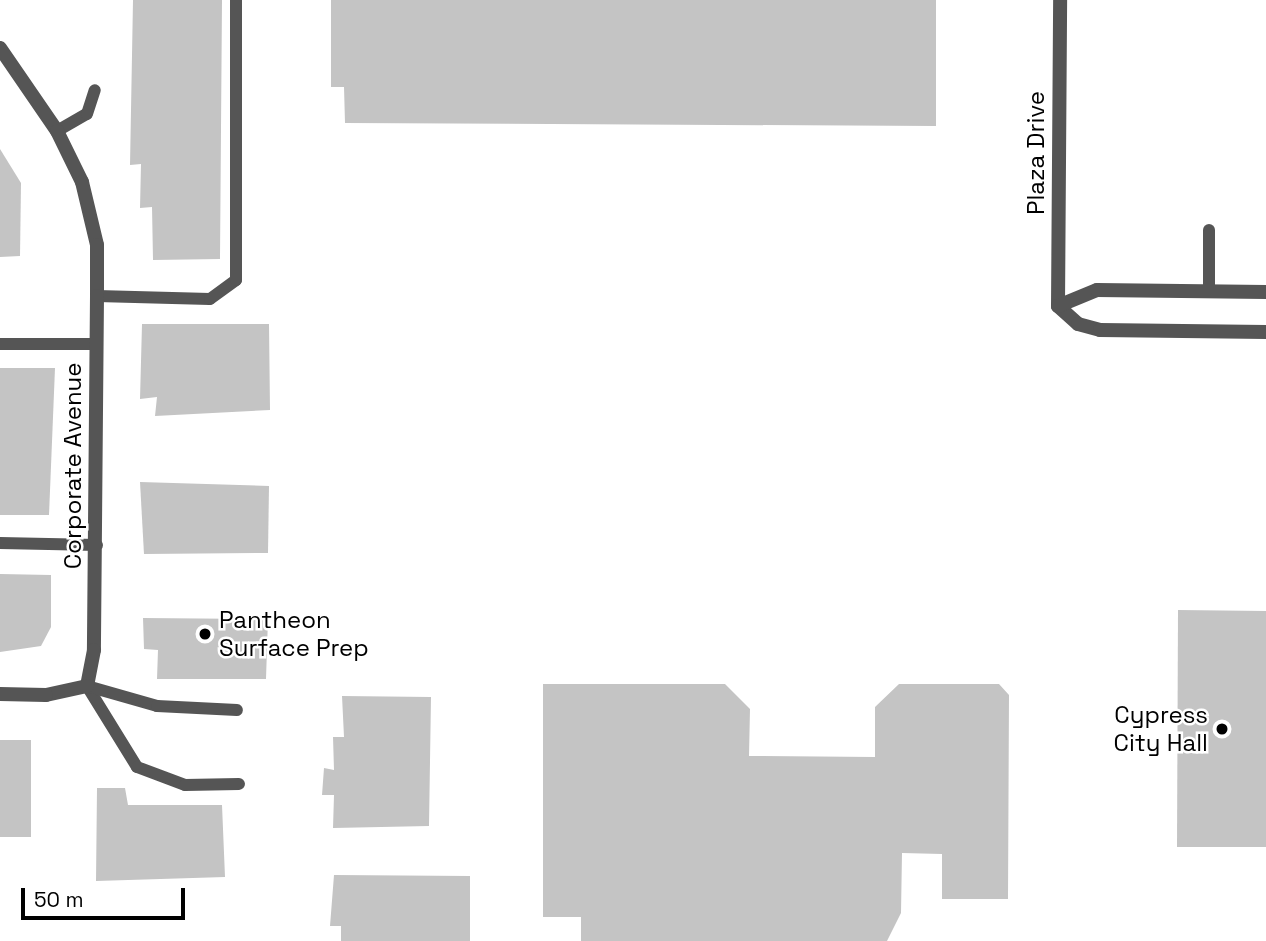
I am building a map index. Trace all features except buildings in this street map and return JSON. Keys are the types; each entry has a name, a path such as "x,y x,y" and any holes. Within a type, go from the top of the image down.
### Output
{"street":[{"name":"Plaza Drive","path":"1058,306 1060,0"},
{"name":"Corporate Avenue","path":"0,48 57,131 82,182 97,245 97,545 87,686"},
{"path":"1266,292 1097,290 1058,306 1078,324 1100,330 1266,332"},
{"path":"0,694 46,695 87,686"}],"lane":[{"path":"97,296 211,299 236,280 236,0"},
{"path":"57,131 88,114 96,90"},
{"path":"1209,230 1209,292"},
{"path":"0,344 96,344"},
{"path":"0,543 97,545"},
{"path":"87,686 157,706 237,710"},
{"path":"87,686 137,767 185,785 239,784"}],"place":[{"name":"Pantheon Surface Prep","path":"205,634"},
{"name":"Cypress City Hall","path":"1222,729"}]}
